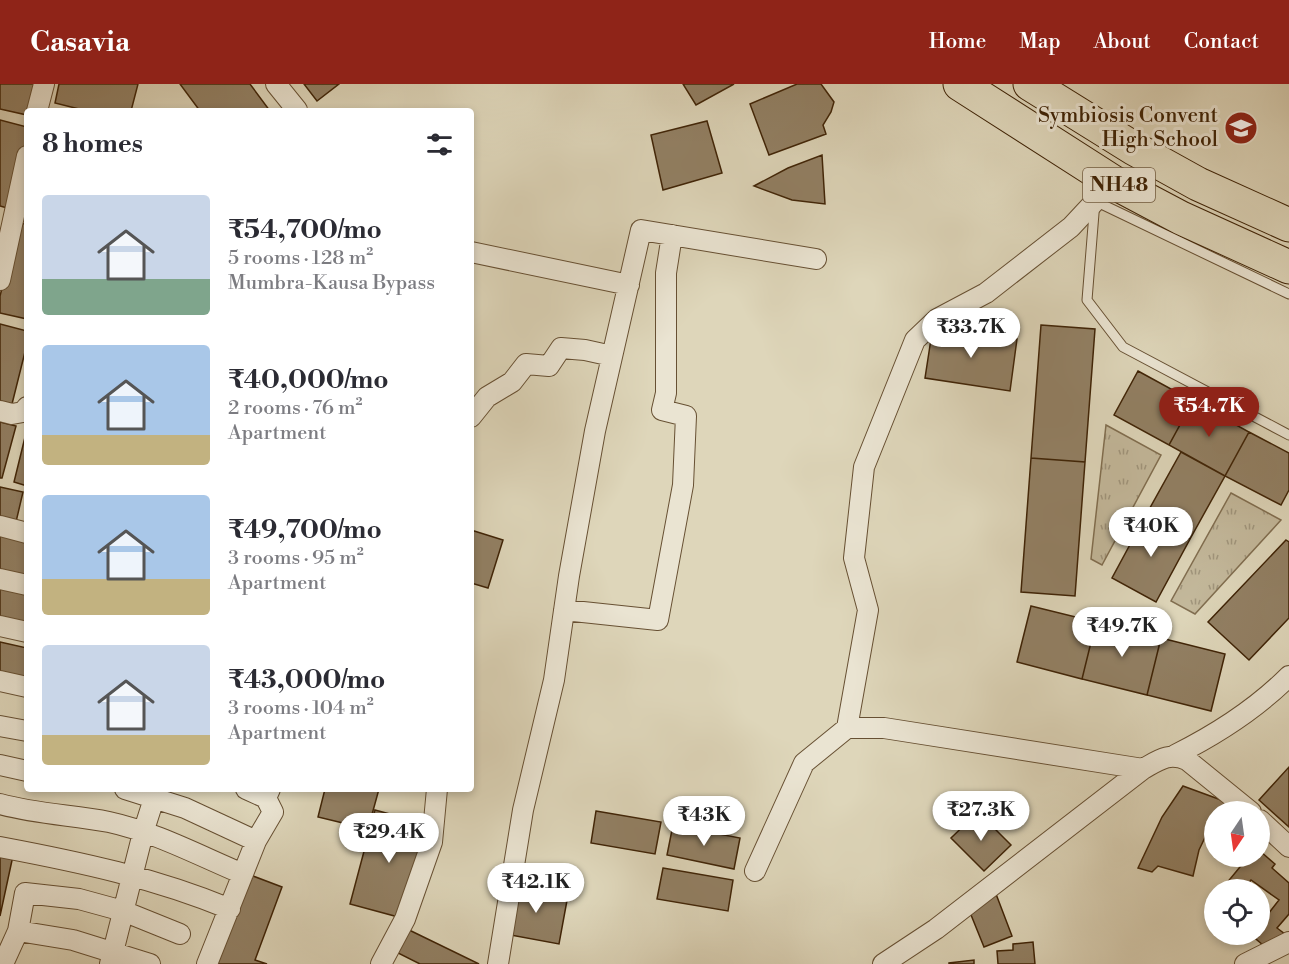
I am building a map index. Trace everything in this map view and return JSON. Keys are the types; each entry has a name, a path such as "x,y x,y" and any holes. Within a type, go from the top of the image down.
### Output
{"highway":[{"name":"NH48","path":"960,84 1104,191 1181,218 1289,267"},
{"name":"NH48","path":"1030,84 1142,154 1198,184 1287,220"}],"street":[{"path":"39,108 44,84"},
{"path":"276,84 295,108"},
{"path":"0,280 24,170"},
{"path":"847,729 868,610 854,558 864,467 915,340 937,319 995,286 1071,227 1104,191"},
{"path":"498,964 523,810 554,680 595,431 641,230 816,259"},
{"path":"564,610 658,620 683,485 686,416 662,410 666,393 666,273 672,235"},
{"path":"474,253 629,285"},
{"path":"474,413 487,397 512,382 526,364 549,366 561,348 612,356"},
{"path":"0,411 12,414 24,411"},
{"path":"0,526 24,531"},
{"path":"0,579 24,584"},
{"path":"0,626 24,631"},
{"path":"883,964 936,929 1143,769 1200,742 1275,690 1289,676"},
{"path":"0,681 24,686"},
{"path":"0,726 24,730"},
{"path":"755,871 804,763 847,729 884,728 1143,769"},
{"path":"1170,756 1211,777 1238,801"},
{"path":"0,765 24,770"},
{"path":"381,964 405,918 432,842 437,792"},
{"path":"111,958 155,794 256,841"},
{"path":"207,964 256,841 273,812 268,794"},
{"path":"0,804 30,812 110,822 243,874"},
{"path":"1270,829 1289,847"},
{"path":"0,847 102,867 180,888 230,909"},
{"path":"3,964 18,931 25,893 79,899 123,911 180,934"},
{"path":"18,931 73,940 111,958 150,964"},
{"path":"1245,964 1289,942"}],"lane":[{"path":"1289,294 1104,191 1087,300 1123,347 1289,435"}],"green space":[{"path":"1106,425 1161,455 1102,565 1091,559"},
{"path":"1231,493 1281,520 1195,614 1171,601"}],"building":[{"path":"0,84 36,84 29,108 24,108 24,114 0,109"},
{"path":"59,84 138,84 132,108 75,108 55,103"},
{"path":"180,84 250,84 268,108 198,108"},
{"path":"304,84 339,84 317,101"},
{"path":"683,84 734,84 696,105"},
{"path":"797,84 821,84 834,102 823,125 826,134 769,155 750,104"},
{"path":"0,120 24,126 24,155 11,209 0,206"},
{"path":"707,121 722,173 663,190 651,135"},
{"path":"822,155 825,204 792,200 754,186 788,168"},
{"path":"19,222 24,224 24,318 0,313 0,296"},
{"path":"0,324 24,330 24,356 12,404 0,401"},
{"path":"1041,325 1095,329 1085,462 1031,458"},
{"path":"933,326 1017,339 1010,391 925,378"},
{"path":"1138,371 1193,401 1169,445 1114,415"},
{"path":"1193,401 1249,432 1225,476 1169,445"},
{"path":"0,422 16,426 2,478 0,478"},
{"path":"1249,432 1289,453 1289,490 1281,505 1225,476"},
{"path":"24,441 24,485 14,482"},
{"path":"1181,452 1225,476 1190,539 1146,515"},
{"path":"1031,458 1085,462 1075,596 1021,592"},
{"path":"0,487 23,492 16,522 0,519"},
{"path":"1146,515 1190,539 1156,602 1112,578"},
{"path":"0,529 24,535 24,582 0,576"},
{"path":"474,531 503,540 488,588 474,584"},
{"path":"1286,540 1289,542 1289,618 1249,660 1208,622"},
{"path":"0,586 24,592 24,624 0,618"},
{"path":"1031,606 1096,622 1082,679 1017,662"},
{"path":"1096,622 1161,638 1147,695 1082,679"},
{"path":"1161,638 1225,654 1211,711 1147,695"},
{"path":"0,642 24,647 24,679 0,673"},
{"path":"1289,767 1289,827 1270,810 1270,801 1259,800"},
{"path":"1183,786 1224,801 1204,801 1204,840 1193,876 1158,866 1152,872 1138,868 1162,817"},
{"path":"324,792 378,792 368,829 318,817"},
{"path":"375,810 427,824 402,918 350,904"},
{"path":"596,811 661,822 655,854 591,843"},
{"path":"978,812 1011,845 984,871 951,838"},
{"path":"673,825 740,838 734,869 667,855"},
{"path":"0,848 14,851 0,916"},
{"path":"1270,860 1275,864 1272,868 1289,883 1289,914 1277,928 1285,934 1270,951 1263,945 1270,945 1270,912 1279,900 1270,894 1270,879 1230,879 1240,867 1270,867"},
{"path":"663,868 733,880 728,911 657,899"},
{"path":"245,873 282,887 255,960 267,964 211,964"},
{"path":"514,885 568,895 559,944 505,934"},
{"path":"996,894 1012,936 984,947 967,905"},
{"path":"405,928 479,964 420,964 394,951"},
{"path":"1033,942 1035,964 998,964 997,951 1013,950 1013,944"},
{"path":"974,960 974,964 949,964 949,963"}],"place":[{"name":"Symbiosis Convent High School","path":"1241,128"}]}
